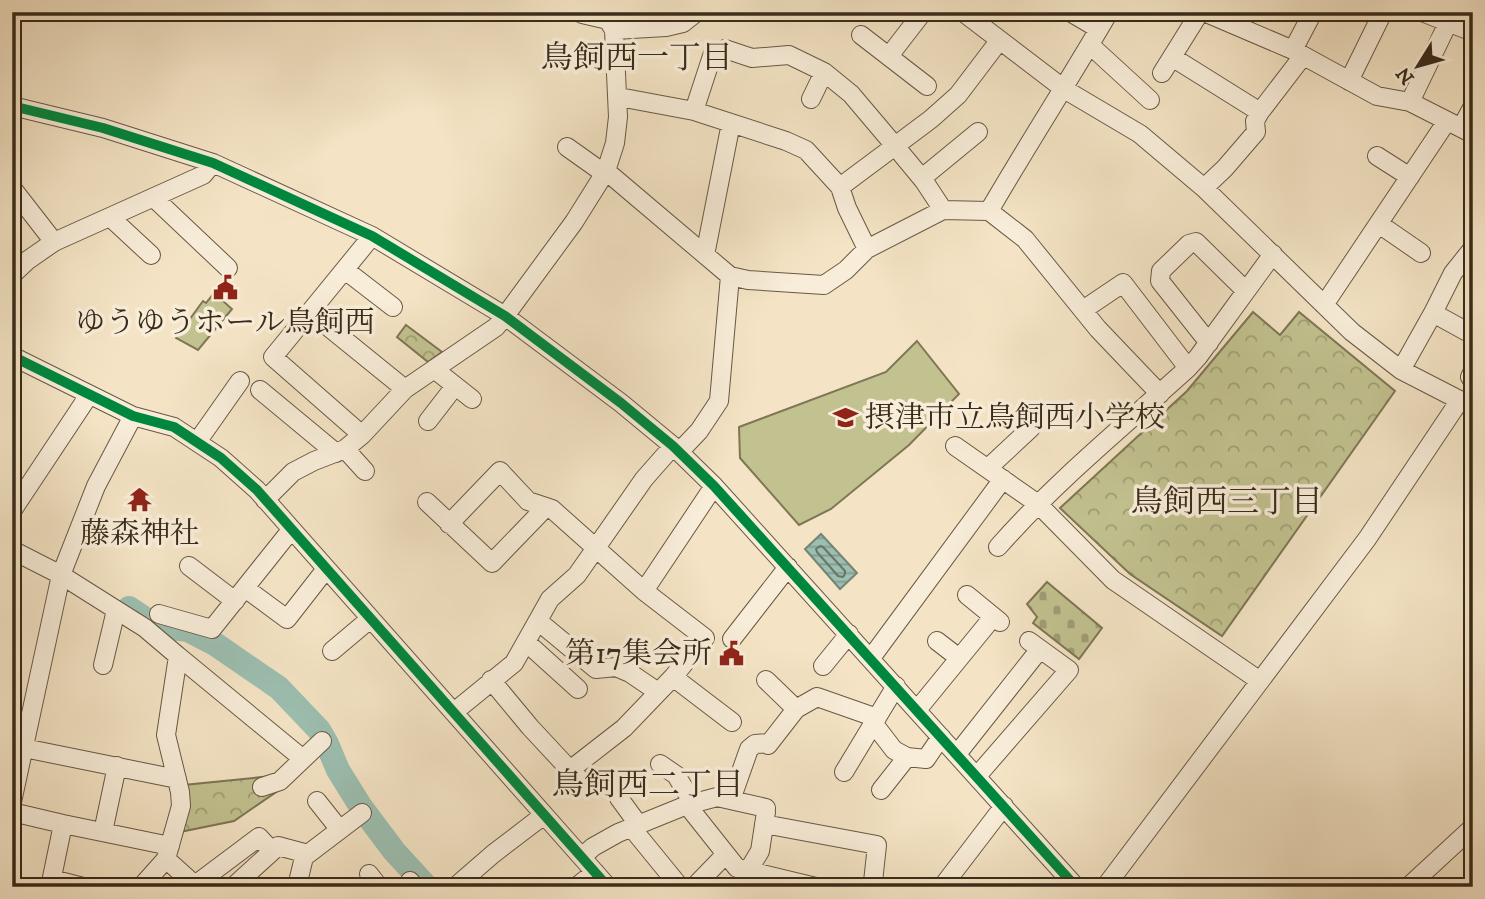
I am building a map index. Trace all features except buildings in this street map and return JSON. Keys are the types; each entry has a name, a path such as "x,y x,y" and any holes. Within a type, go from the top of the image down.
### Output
{"street":[{"path":"265,500 293,472 341,451 362,435 405,389 496,327 574,222 605,172 615,143 619,97 614,30 608,20 582,12"},
{"path":"614,30 667,27 683,23 697,12"},
{"path":"889,56 923,12"},
{"path":"963,12 1064,89 1140,134 1204,188 1352,332 1401,370 1467,403 1105,887"},
{"path":"1070,12 1099,29"},
{"path":"989,211 1109,12"},
{"path":"1162,73 1203,12 1298,53 1377,96 1410,102 1460,128"},
{"path":"1204,188 1256,132 1255,121 1298,53 1313,12"},
{"path":"1349,80 1383,12"},
{"path":"1422,12 1473,32"},
{"path":"1410,102 1448,23"},
{"path":"861,35 928,86"},
{"path":"840,187 958,95 999,41"},
{"path":"1090,45 1150,100"},
{"path":"694,111 712,56 724,49 752,58 789,55 824,72 851,94 922,178 943,210"},
{"path":"1172,57 1260,112"},
{"path":"811,99 824,72"},
{"path":"619,97 694,111 806,150 840,187 867,249"},
{"path":"12,106 103,128 213,163 372,236 505,316 621,403 676,449 714,486 1076,887"},
{"path":"1324,305 1409,177 1460,128 1473,106"},
{"path":"705,255 732,123"},
{"path":"922,178 978,132"},
{"path":"567,147 605,172 730,276 748,280 824,285 846,270 867,249 943,210 989,211 1025,239 1098,329 1160,394"},
{"path":"1377,156 1409,177"},
{"path":"12,275 54,242 203,175 213,163"},
{"path":"12,188 54,242"},
{"path":"154,198 228,268"},
{"path":"110,218 151,255"},
{"path":"1379,224 1421,253"},
{"path":"362,435 273,357 372,236"},
{"path":"1209,342 1160,281 1161,271 1189,244 1196,242 1246,291"},
{"path":"1401,370 1453,273 1473,248"},
{"path":"998,547 1078,465 1188,368 1273,254"},
{"path":"345,270 393,307"},
{"path":"454,712 514,663 550,599 577,575 644,479 699,430 719,401 730,276"},
{"path":"1083,310 1123,283 1188,368"},
{"path":"310,312 405,389"},
{"path":"1433,313 1473,335"},
{"path":"12,356 133,416 174,427 221,458 257,490 608,887"},
{"path":"434,369 472,399"},
{"path":"197,442 240,380"},
{"path":"428,421 455,386"},
{"path":"260,390 365,471"},
{"path":"12,511 89,395"},
{"path":"12,803 24,748 21,723 63,569 96,486 133,416"},
{"path":"871,658 995,473 1031,428"},
{"path":"955,446 1038,504 1113,580 1261,681"},
{"path":"449,524 500,471 528,500 552,509 644,591 705,638 673,677 624,727 570,770"},
{"path":"644,591 714,486"},
{"path":"427,502 492,563 546,507"},
{"path":"159,614 212,629 291,530"},
{"path":"12,550 63,569 116,610 145,628 303,758"},
{"path":"189,566 287,619 326,569"},
{"path":"732,639 788,567"},
{"path":"917,710 959,658 997,620 967,595"},
{"path":"103,665 116,610"},
{"path":"332,651 370,618"},
{"path":"538,621 596,669 616,667 658,692"},
{"path":"823,666 849,634"},
{"path":"937,640 959,658"},
{"path":"526,642 578,689"},
{"path":"957,754 1035,645 1069,670 977,776"},
{"path":"141,887 168,852 181,806 166,735 178,656"},
{"path":"673,677 732,722"},
{"path":"492,680 530,727 587,786"},
{"path":"766,680 796,709"},
{"path":"844,772 896,686"},
{"path":"731,800 749,749 755,744 768,744 796,709 817,697 875,721 894,750 907,757 926,759 941,737"},
{"path":"262,787 280,781 322,741"},
{"path":"24,748 177,779"},
{"path":"881,790 907,757"},
{"path":"660,764 676,775 690,804 737,868 777,883 816,887"},
{"path":"103,832 117,766"},
{"path":"582,857 618,833 690,804 717,797 877,845 873,883 876,887"},
{"path":"619,798 635,826 680,887"},
{"path":"317,801 340,830"},
{"path":"942,887 965,866 1004,806"},
{"path":"748,871 760,851 766,811"},
{"path":"12,812 103,832 168,852 196,886 260,837 272,851"},
{"path":"233,887 278,846 308,854 362,813"},
{"path":"455,887 544,815"},
{"path":"63,824 51,883 83,887"},
{"path":"1408,887 1473,827"},
{"path":"299,878 305,853"},
{"path":"694,887 725,855"},
{"path":"576,887 595,872"}],"green space":[{"path":"214,293 232,309 198,350 176,338 203,301 206,303"},
{"path":"1253,312 1280,335 1299,312 1395,391 1222,636 1130,574 1060,508 1187,391"},
{"path":"406,325 442,352 428,362 397,337"},
{"path":"917,341 959,394 909,445 831,509 799,525 740,458 739,427 886,372"},
{"path":"1047,582 1102,628 1079,659 1033,623 1037,617 1027,604"},
{"path":"272,776 282,788 234,821 180,832 184,785"}],"water":[{"path":"821,534 857,573 840,589 805,549"}],"waterway":[{"path":"129,608 156,626 188,630 215,644 279,688 319,730 338,770 361,807 394,851 427,887"}],"cycle path":[{"path":"12,106 103,128 213,163 372,236 505,316 621,403 673,446 714,486 1076,887"},
{"path":"12,356 133,416 174,427 221,458 257,490 608,887"}],"place":[{"name":"ゆうゆうホール鳥飼西","path":"225,288"},
{"name":"摂津市立鳥飼西小学校","path":"845,418"},
{"name":"藤森神社","path":"140,499"},
{"name":"第17集会所","path":"732,654"}],"district":[{"name":"鳥飼西一丁目","path":"637,59"},
{"name":"鳥飼西三丁目","path":"1227,503"},
{"name":"鳥飼西二丁目","path":"648,786"}]}
